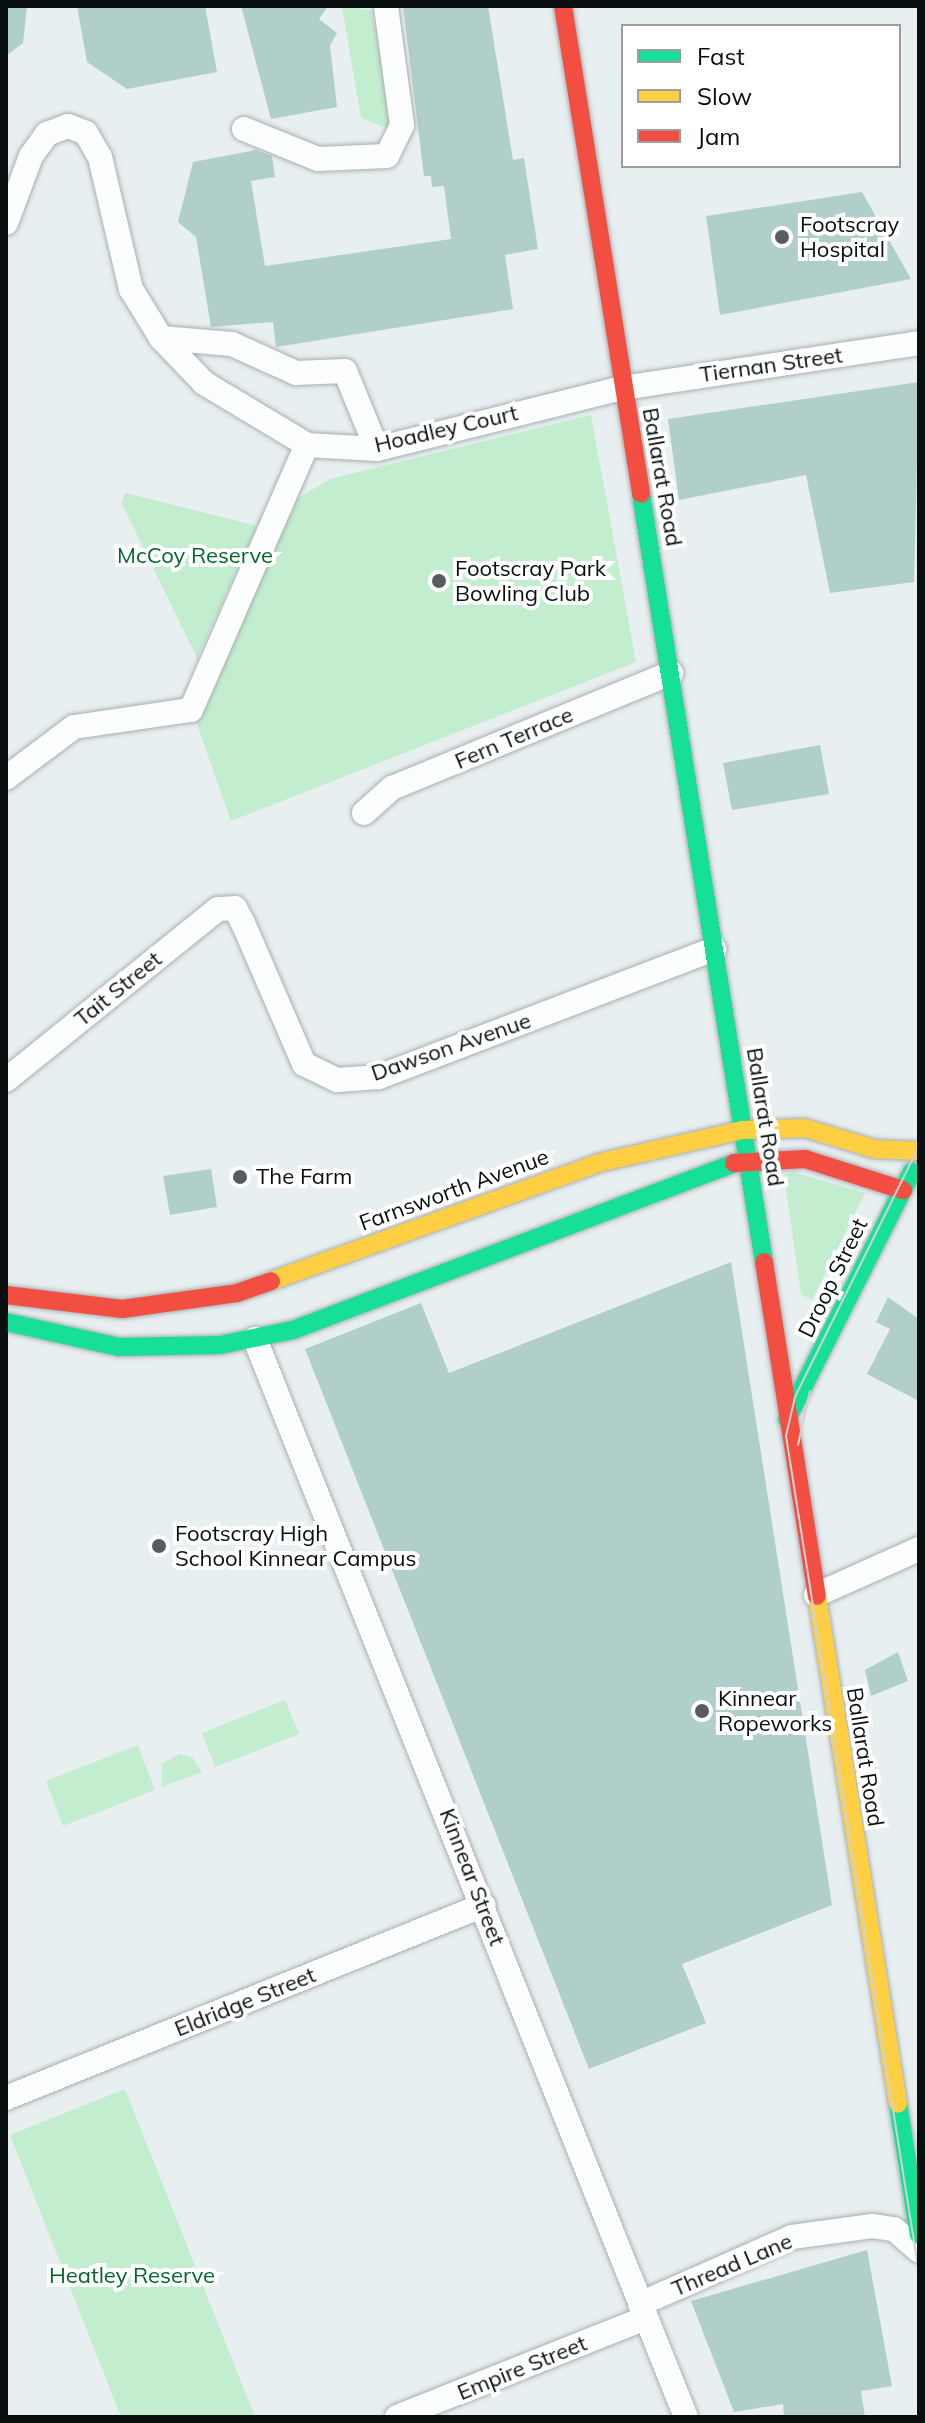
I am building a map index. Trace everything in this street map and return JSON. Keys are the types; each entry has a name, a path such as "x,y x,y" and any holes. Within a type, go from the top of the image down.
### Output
{"main road":[{"name":"Ballarat Road","path":"563,6 919,2235"},
{"name":"Farnsworth Avenue","path":"6,1322 140,1349 255,1339 431,1277 515,1218 626,1155 742,1130 805,1128 874,1149 919,1151"},
{"name":"Droop Street","path":"787,1419 919,1157"},
{"name":"Farnsworth Avenue","path":"6,1295 122,1309 237,1293 413,1230 515,1218 747,1160 805,1159 903,1190"},
{"path":"413,1230 431,1277"},
{"path":"237,1293 255,1339"}],"street":[{"path":"244,129 318,159 387,156 402,125 386,6"},
{"name":"Hoadley Court","path":"6,223 31,156 47,134 68,126 86,133 100,157 131,289 161,338 204,383 307,445 377,449 622,388"},
{"path":"161,338 232,344 296,373 345,371 377,449"},
{"name":"Tiernan Street","path":"622,388 919,343"},
{"path":"6,778 74,727 191,710 307,445"},
{"name":"Fern Terrace","path":"364,813 392,788 671,673"},
{"name":"Dawson Avenue","path":"235,908 289,1041 304,1064 337,1080 379,1077 714,949"},
{"name":"Tait Street","path":"6,1080 218,909 235,908"},
{"name":"Kinnear Street","path":"255,1339 484,1905 686,2417"},
{"path":"816,1595 919,1549"},
{"name":"Eldridge Street","path":"6,2098 484,1905"},
{"name":"Thread Lane","path":"643,2311 792,2237 872,2226 907,2202 912,2189"},
{"path":"872,2226 894,2229 919,2251"},
{"name":"Empire Street","path":"397,2417 643,2311"}],"green space":[{"path":"342,6 371,10 396,132 361,118"},
{"name":"Footscray Park Bowling Club","path":"591,415 636,662 231,821 195,719 294,501 330,479"},
{"name":"McCoy Reserve","path":"126,493 257,526 197,658 121,502"},
{"path":"793,1172 865,1193 812,1300 801,1294 784,1175"},
{"path":"285,1700 299,1734 215,1767 202,1733"},
{"path":"138,1745 155,1790 63,1826 46,1781"},
{"path":"179,1754 192,1757 202,1772 162,1787 162,1764"},
{"name":"Heatley Reserve","path":"125,2089 255,2417 121,2417 10,2135"}],"building":[{"path":"6,6 27,6 23,43 6,56"},
{"path":"77,6 205,6 217,72 127,89 87,62"},
{"path":"241,6 328,6 319,19 337,33 330,46 337,107 271,119"},
{"path":"403,6 488,6 513,160 524,158 538,249 505,255 513,309 276,347 273,322 211,327 196,237 178,222 193,162 256,150 272,156 275,177 251,181 265,266 451,239 444,186 432,187 431,176 424,176"},
{"path":"862,192 911,279 720,315 706,216"},
{"path":"919,382 914,582 830,593 806,475 679,500 668,419"},
{"path":"820,745 829,794 732,810 723,763"},
{"path":"211,1169 217,1207 170,1215 163,1176"},
{"name":"Kinnear Ropeworks","path":"731,1262 832,1905 682,1964 706,2023 589,2069 305,1349 421,1303 449,1373"},
{"path":"888,1297 919,1319 919,1401 867,1374 890,1329 876,1322"},
{"path":"898,1652 908,1681 871,1696 865,1670"},
{"path":"867,2250 892,2386 861,2391 865,2417 784,2417 783,2404 734,2412 691,2301"}],"tram line":[{"path":"919,1146 795,1397 786,1436 919,2273"},
{"path":"798,1445 810,1391"}],"traffic: fast":[{"path":"641,494 764,1262"},
{"path":"6,1322 119,1347 220,1345 293,1330 734,1163"},
{"path":"787,1419 912,1172"},
{"path":"898,2104 919,2235"}],"traffic: slow":[{"path":"271,1281 598,1163 742,1130 805,1128 874,1149 919,1151"},
{"path":"817,1596 898,2104"}],"traffic: jam":[{"path":"563,6 641,494"},
{"path":"734,1163 805,1159 903,1190"},
{"path":"764,1262 817,1596"},
{"path":"6,1295 122,1309 237,1293 271,1281"}],"place":[{"name":"Footscray Hospital","path":"782,237"},
{"name":"Footscray Park Bowling Club","path":"439,581"},
{"name":"The Farm","path":"240,1177"},
{"name":"Footscray High School Kinnear Campus","path":"159,1546"},
{"name":"Kinnear Ropeworks","path":"702,1711"}]}
